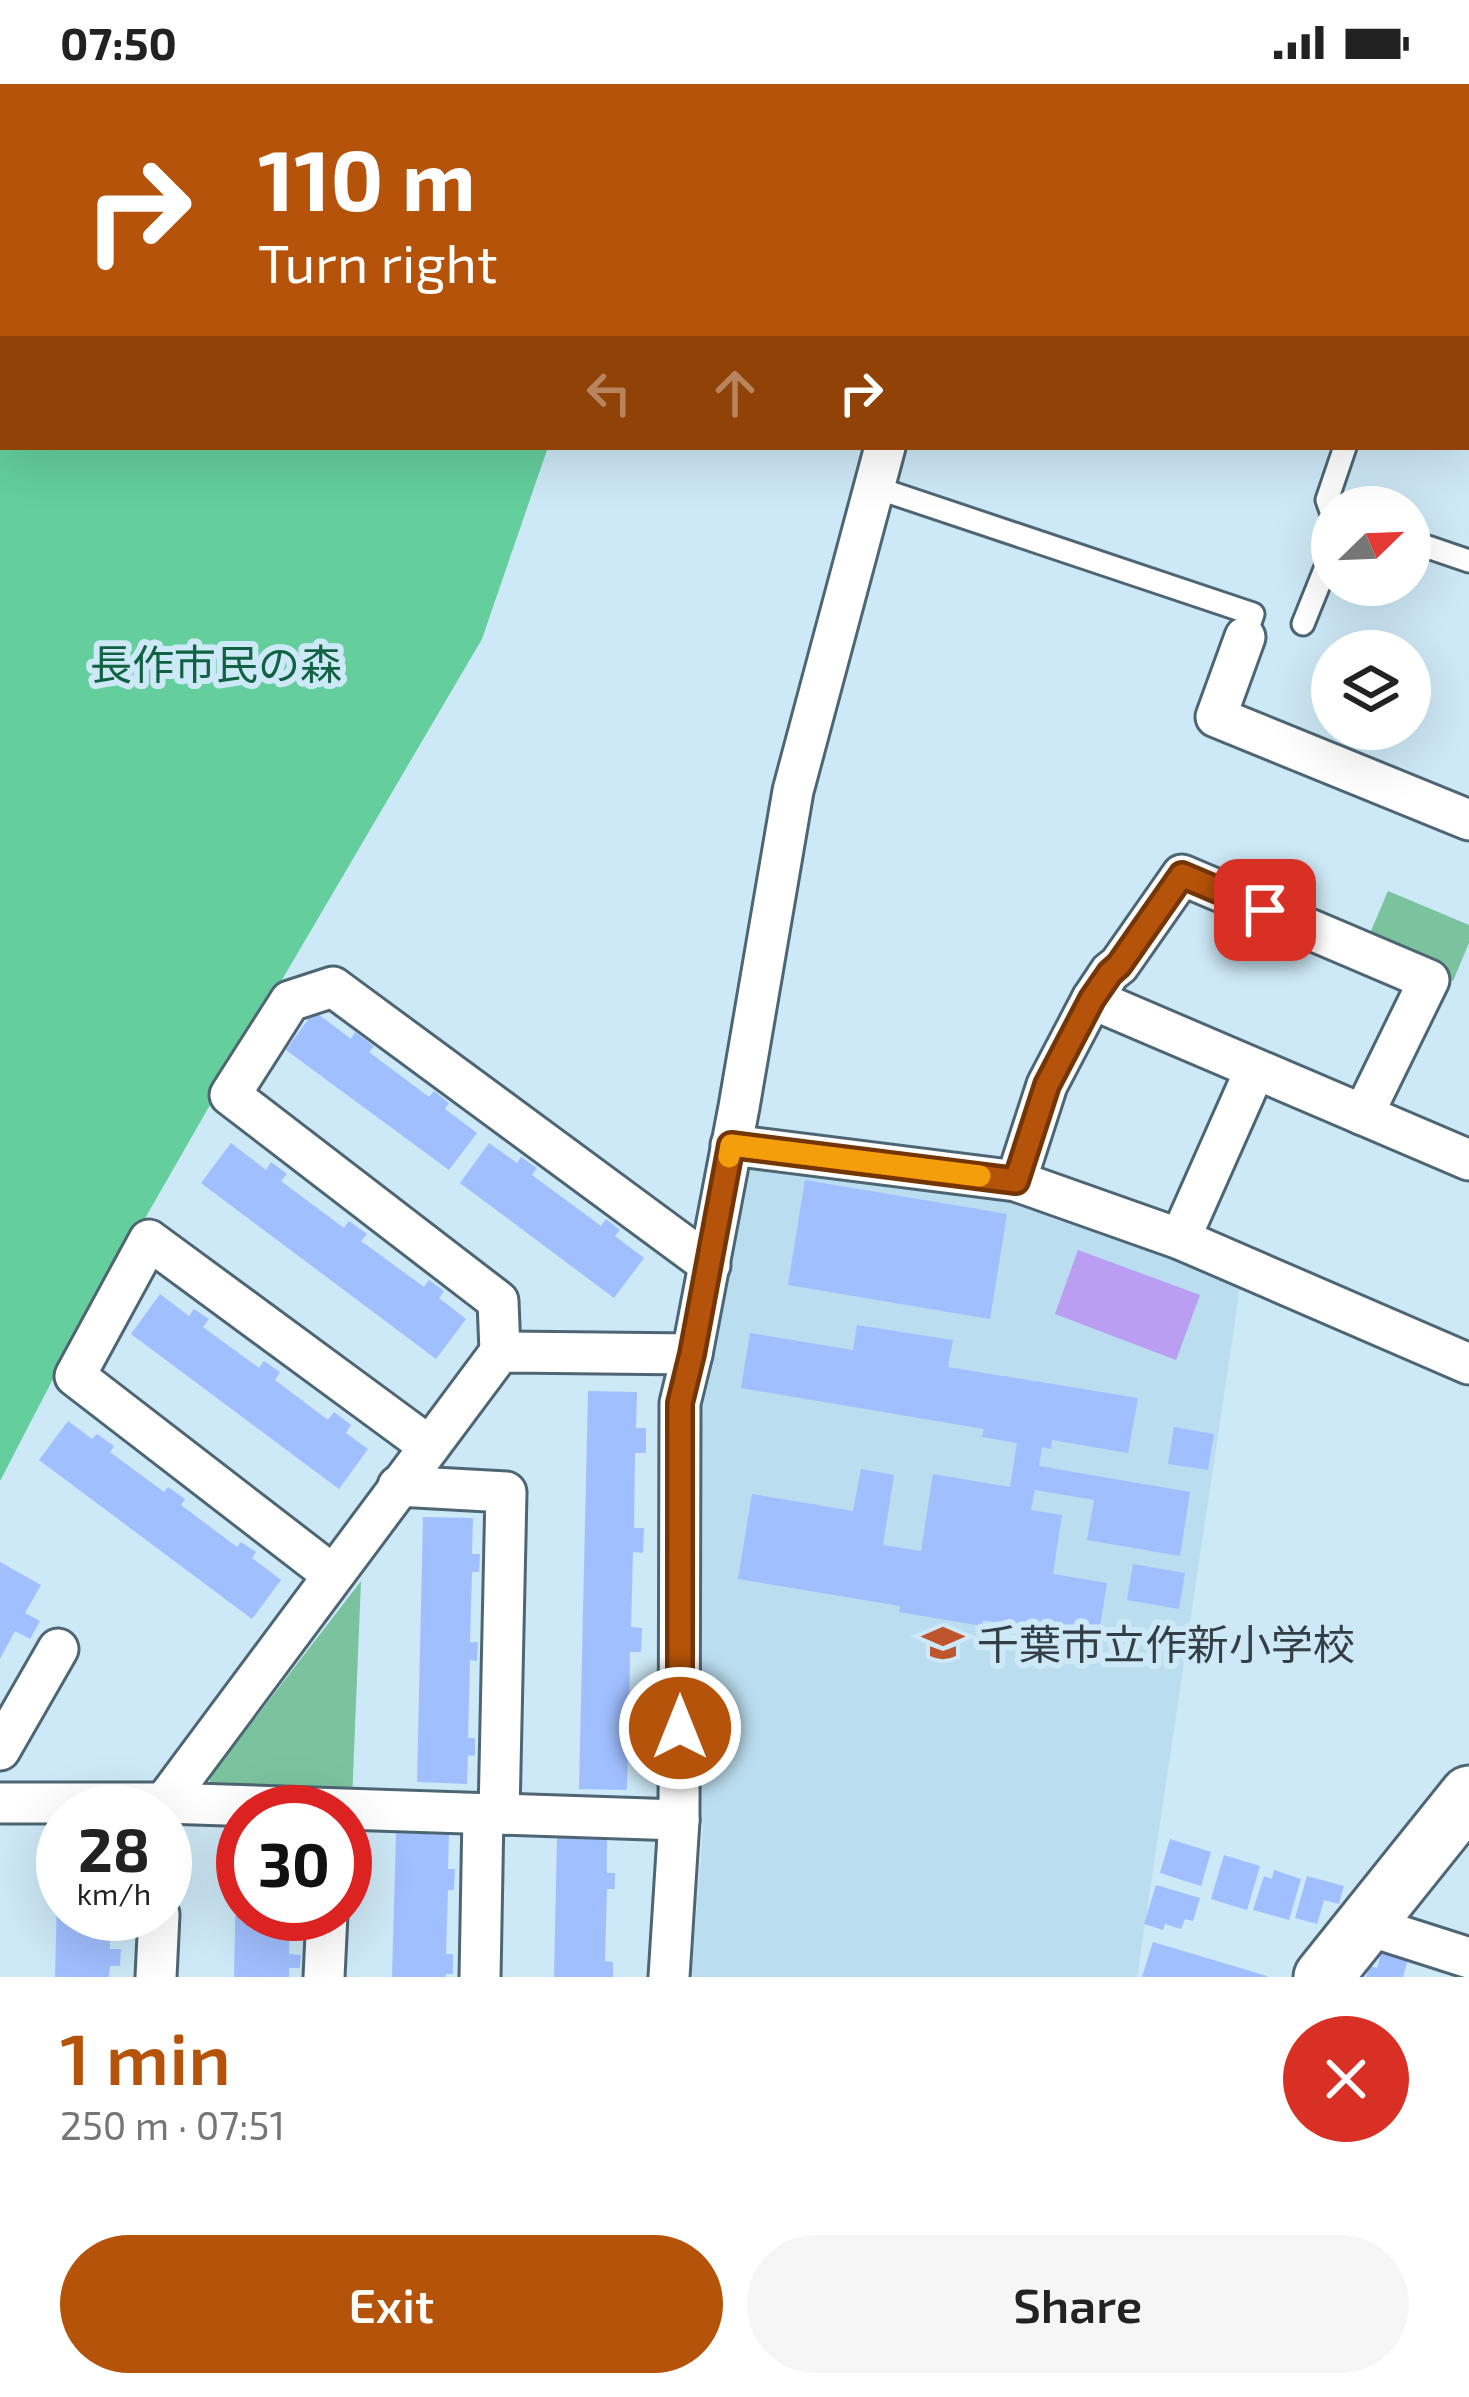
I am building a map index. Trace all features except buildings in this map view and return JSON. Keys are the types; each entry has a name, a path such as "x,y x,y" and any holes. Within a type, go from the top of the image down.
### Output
{"street":[{"path":"669,1977 680,1820 680,1403 710,1265 793,791 884,450"},
{"path":"1245,637 1216,717 1469,820"},
{"path":"1016,1181 1047,1085 1092,999 1182,875 1429,980 1363,1115"},
{"path":"180,1785 500,1352 498,1301 230,1095 290,1001 333,987 710,1265"},
{"path":"1092,999 1469,1160"},
{"path":"1180,1239 1256,1070"},
{"path":"731,1145 1016,1181 1180,1239 1469,1364"},
{"path":"333,1575 76,1376 149,1240 429,1446"},
{"path":"500,1352 692,1354"},
{"path":"398,1486 506,1492 480,1977"},
{"path":"0,1750 58,1649"},
{"path":"1323,1977 1469,1795"},
{"path":"0,1803 36,1804"},
{"path":"372,1811 680,1820"},
{"path":"1366,1925 1469,1958"},
{"path":"156,1977 158,1941"},
{"path":"324,1977 326,1941"}],"lane":[{"path":"1332,486 1344,450"},
{"path":"874,487 1253,614 1245,637"},
{"path":"1431,548 1469,561"},
{"path":"1303,624 1311,604"}],"shaded area":[{"name":"千葉市立作新小学校","path":"742,1166 992,1191 1241,1281 1137,1977 691,1977 703,1831 694,1455"},
{"path":"1078,1250 1200,1295 1176,1360 1055,1314"}],"green space":[{"name":"長作市民の森","path":"0,450 547,450 482,639 54,1377 0,1481"},
{"path":"1388,891 1469,925 1469,943 1453,981 1365,945"},
{"path":"361,1581 353,1785 216,1785 214,1794 209,1778"}],"slow traffic":[{"path":"729,1157 731,1145 980,1176"}],"place":[{"name":"千葉市立作新小学校","path":"943,1643"}],"route":[{"path":"680,1728 680,1403 731,1145 1016,1181 1047,1085 1092,999 1182,875 1265,910"}]}
